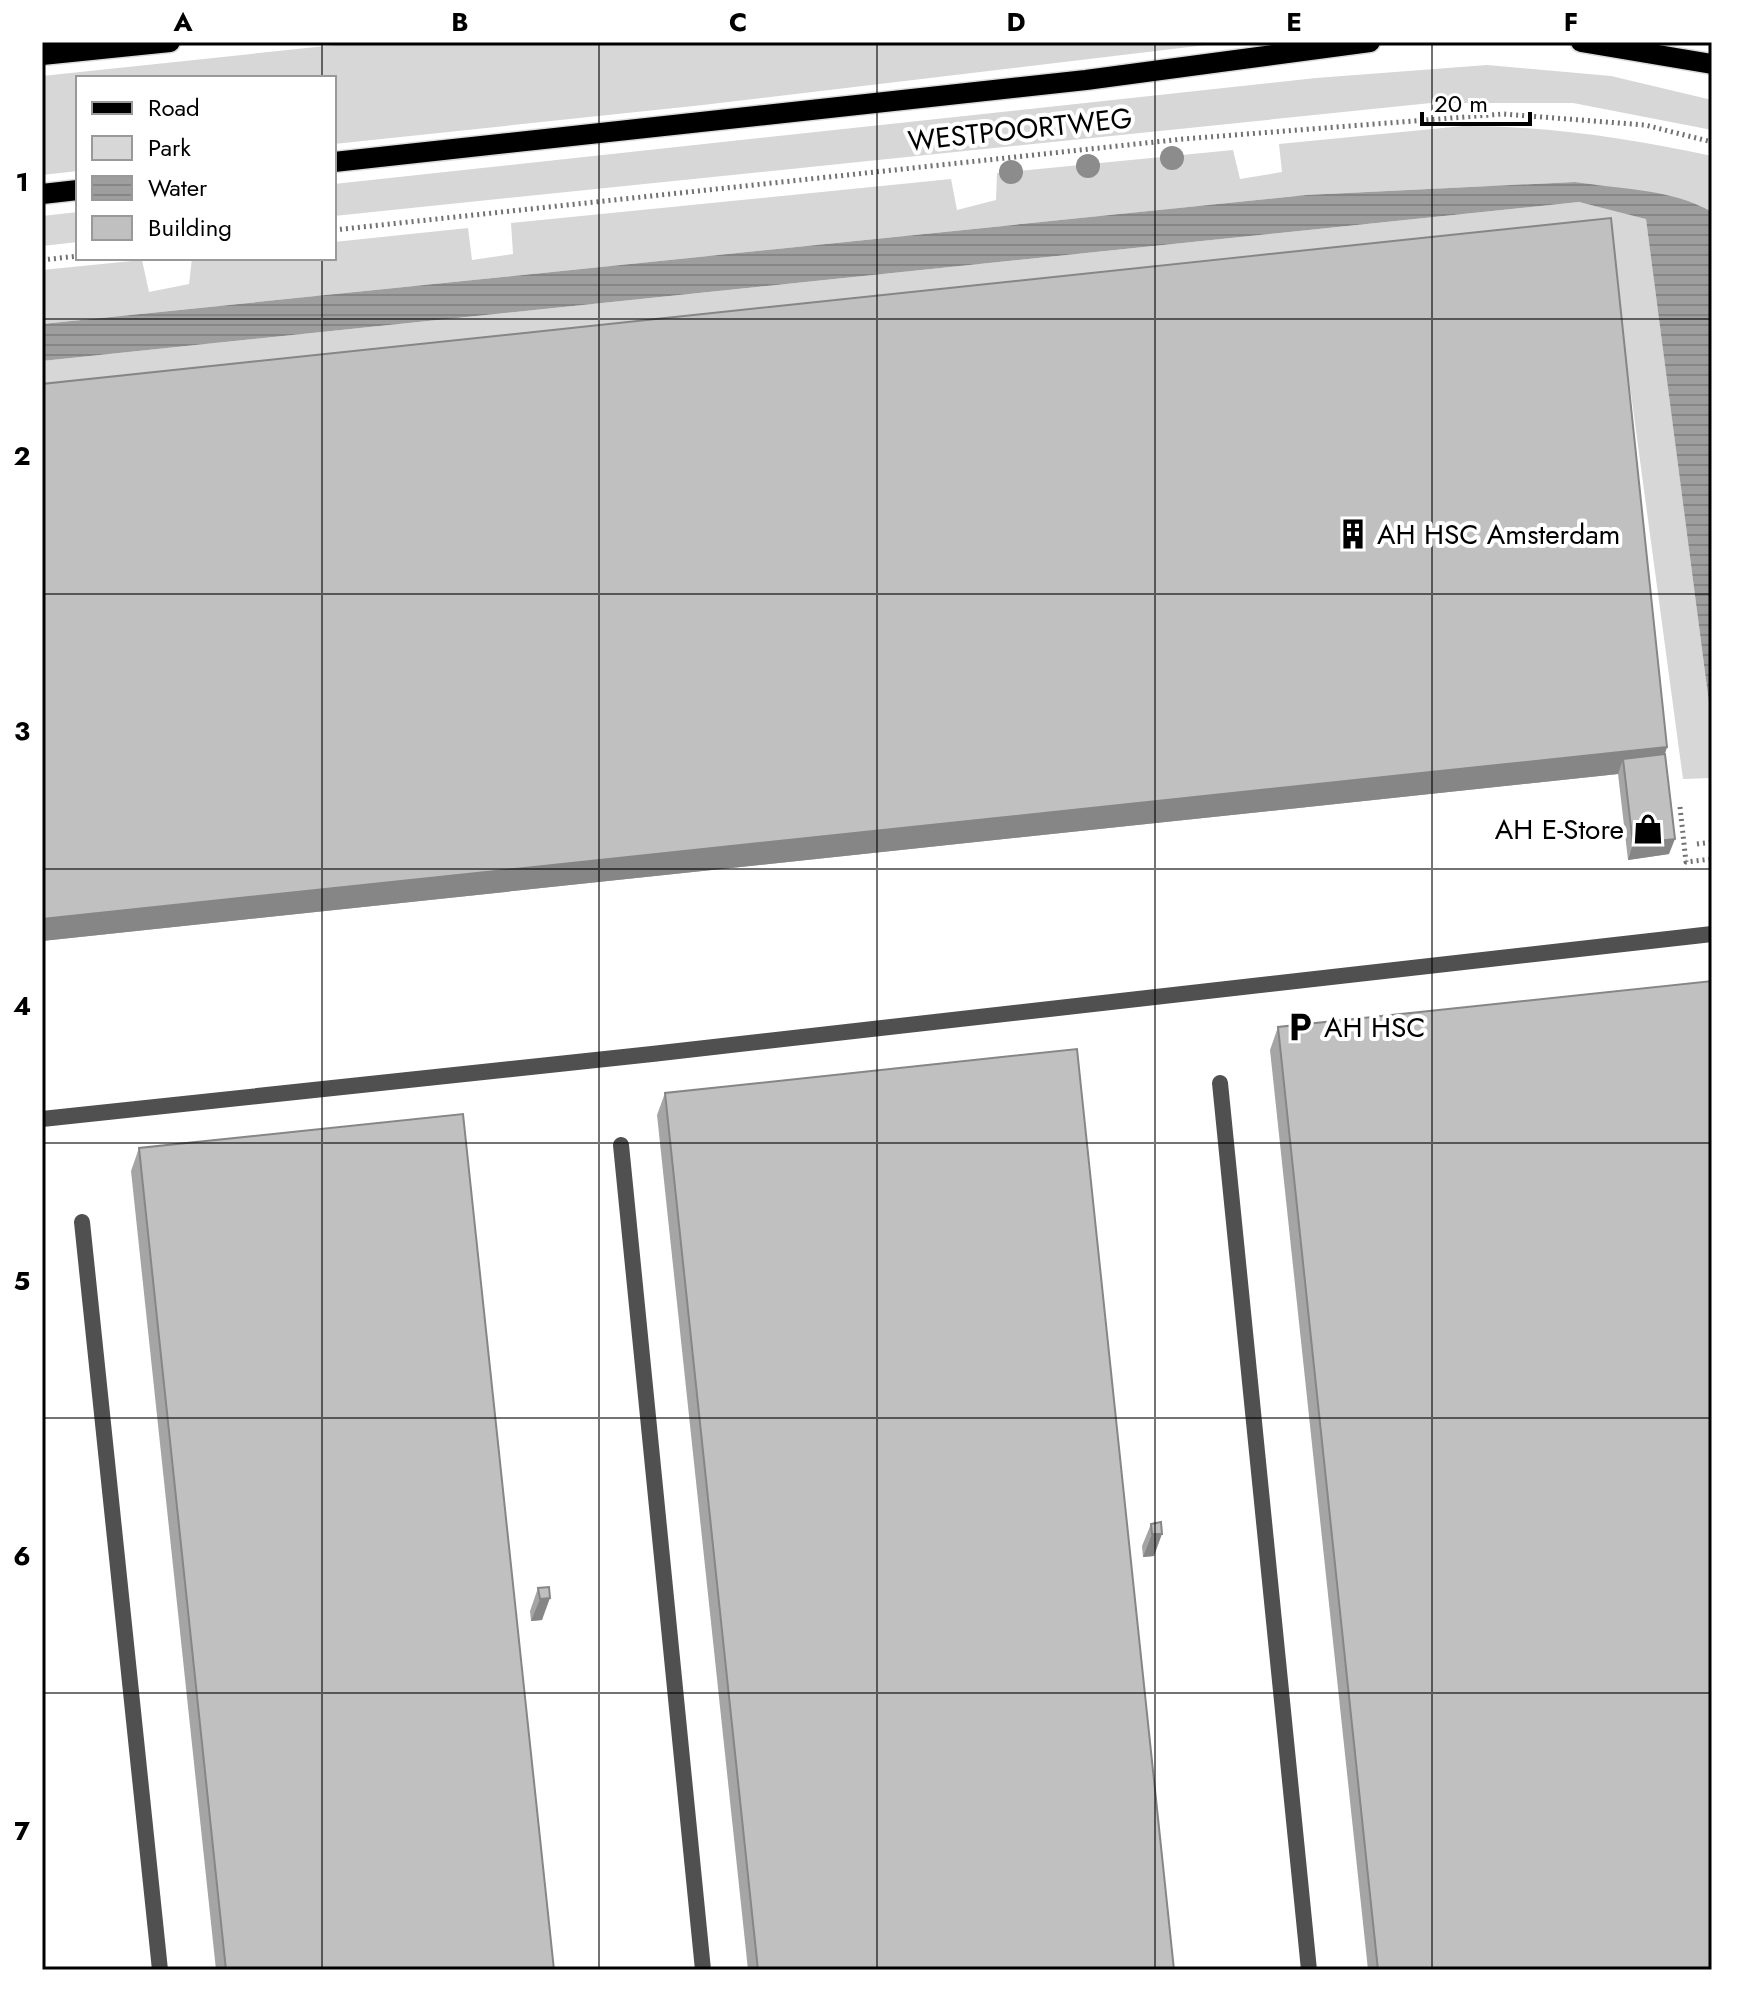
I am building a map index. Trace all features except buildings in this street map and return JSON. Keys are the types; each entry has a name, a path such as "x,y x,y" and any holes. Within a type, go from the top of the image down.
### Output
{"main road":[{"path":"42,55 170,42"},
{"name":"WESTPOORTWEG","path":"336,162 1086,80 1370,42"},
{"path":"1581,42 1712,64"},
{"path":"42,194 76,190"}],"lane":[{"path":"42,1119 637,1056 1712,934"},
{"path":"1220,1083 1309,1970"},
{"path":"621,1145 703,1970"},
{"path":"82,1222 160,1970"}],"path":[{"name":"WESTPOORTWEG","path":"336,230 1183,139 1503,114 1645,125 1712,142"},
{"path":"42,260 76,256"},
{"path":"1680,807 1686,862 1712,859"},
{"path":"1697,844 1712,842"}],"green space":[{"path":"364,42 1231,42 703,105 336,144 336,76 76,76 76,171 42,175 42,76"},
{"path":"1487,65 1611,76 1712,100 1712,130 1573,103 1431,103 336,216 336,184 1316,78"},
{"path":"1463,126 1526,128 1650,144 1712,156 1712,216 1575,182 1306,195 42,324 42,270 142,260 149,292 189,284 192,260 336,260 336,242 468,228 472,260 513,254 511,223 951,179 957,210 996,200 997,173 1233,150 1240,179 1282,172 1279,144"},
{"path":"1579,202 1646,218 1712,726 1712,778 1683,779 1612,253 42,406 42,361"},
{"path":"76,212 76,242 42,246 42,216"}],"water":[{"path":"1575,182 1663,194 1712,212 1712,726 1646,219 1579,202 42,361 42,324 1306,195"}],"place":[{"name":"AH HSC Amsterdam","path":"1353,534"},
{"name":"AH E-Store","path":"1648,829"},
{"name":"AH HSC","path":"1300,1027"}]}
